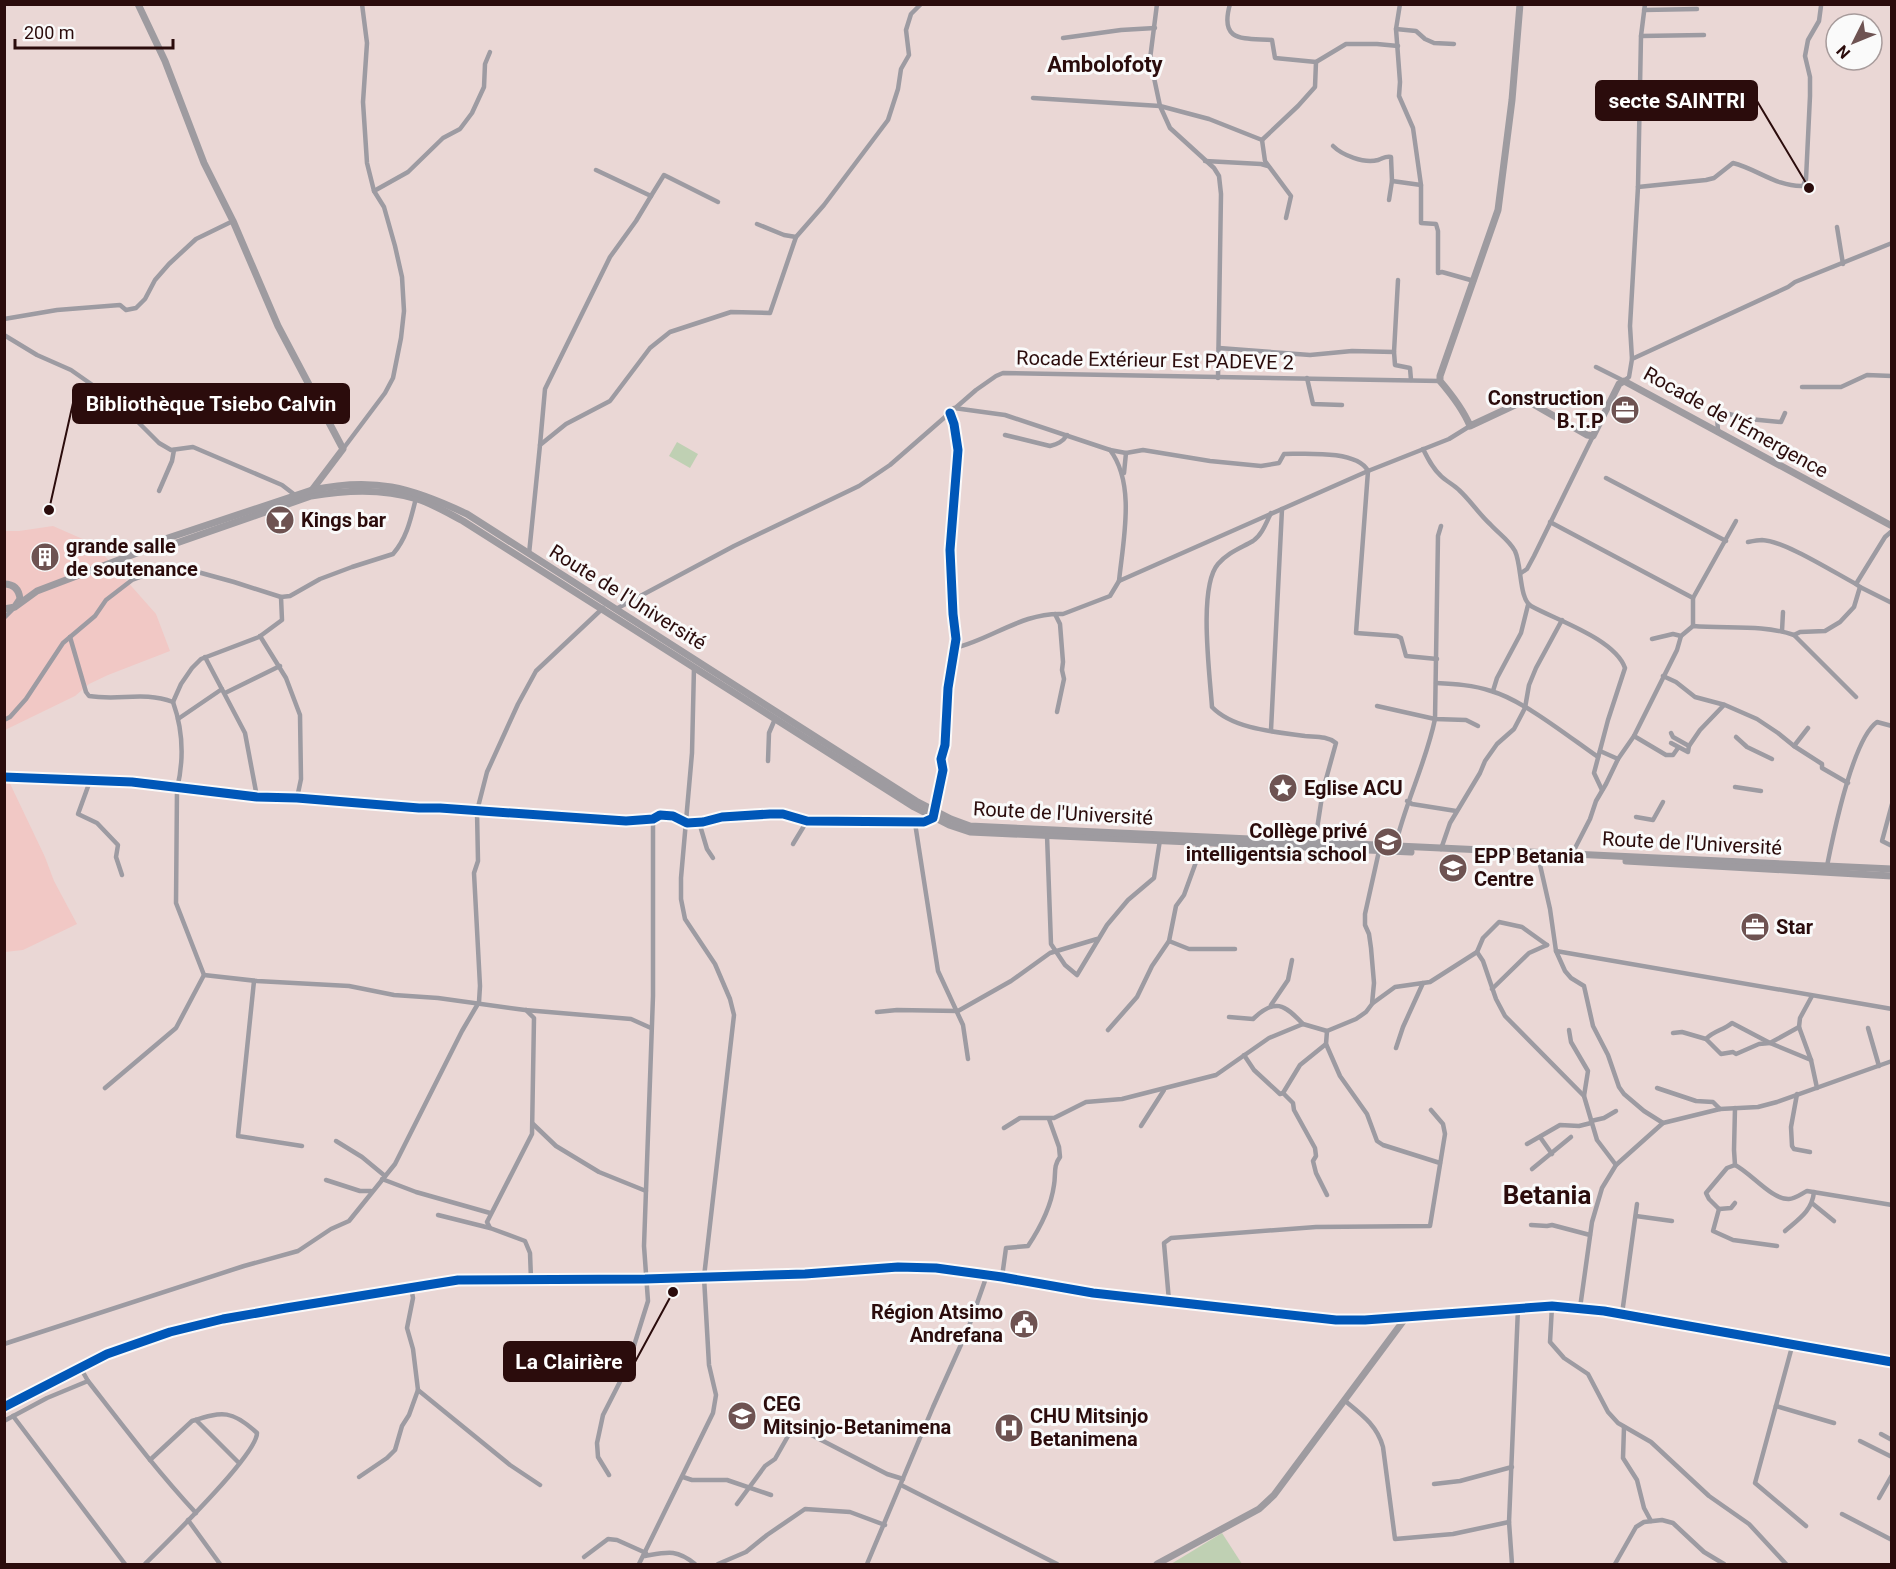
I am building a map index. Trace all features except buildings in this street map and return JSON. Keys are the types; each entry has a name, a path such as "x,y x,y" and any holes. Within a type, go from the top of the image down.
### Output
{"main road":[{"path":"138,4 165,62 204,163 233,221 279,326 343,449 312,490"},
{"path":"1520,4 1501,194 1493,226 1440,381 1466,416 1470,426 1526,400 1587,435 1593,436"},
{"name":"Rocade de l'Émergence","path":"1593,436 1618,384 1624,381 1892,526"},
{"name":"Route de l'Université","path":"15,607 37,591 158,545 165,539 295,495 335,485 394,486 418,492 467,514 889,786 934,814 969,832 1538,856 1892,876"},
{"name":"Route de l'Université","path":"158,545 168,546 311,496 361,491 416,498 463,521 775,718 889,786"},
{"path":"4,584 37,591"},
{"path":"4,609 15,607 20,599 20,594 13,586"},
{"name":"Route de l'Université","path":"934,814 970,826 1892,869"},
{"path":"4,1407 107,1354 170,1332 223,1319 411,1287 458,1280 645,1279 805,1274 898,1267 987,1275 1094,1293 1336,1320 1365,1320 1552,1306 1580,1308 1793,1343 1892,1362"},
{"path":"1157,1564 1259,1509 1274,1495 1407,1316"}],"street":[{"path":"343,449 385,393 393,378 404,311 402,277 384,207 374,191 367,163 363,120 367,43 363,4"},
{"path":"540,445 566,424 610,401 650,348 670,332 731,312 770,313 796,237 824,205 888,120 898,89 901,69 909,55 906,30 911,14 921,4"},
{"path":"1157,4 1150,59 1160,106 1170,128 1214,168 1219,176 1221,194 1218,378"},
{"path":"1230,4 1227,16 1228,29 1237,38 1272,40 1275,58 1316,62 1347,44 1398,46"},
{"path":"1400,4 1396,29 1399,96 1413,128 1421,185 1420,223 1436,224 1438,273 1442,272 1474,281"},
{"path":"1638,187 1714,178 1733,163 1790,186 1803,186 1806,179 1810,96 1810,77 1805,56 1808,40 1818,21 1821,6"},
{"path":"1596,367 1624,381 1629,377 1632,359 1630,326 1638,187 1641,36 1644,7 1696,9"},
{"path":"1063,38 1155,28"},
{"path":"1396,29 1416,31 1434,43 1454,44"},
{"path":"1641,36 1704,35"},
{"path":"374,191 408,172 443,138 460,129 472,113 484,87 485,64 490,52"},
{"path":"1262,140 1315,87 1316,62"},
{"path":"1033,98 1160,106 1209,119 1262,140"},
{"path":"1262,140 1265,161 1291,196 1286,218"},
{"path":"1332,146 1341,152 1365,160 1391,157 1392,181 1389,200"},
{"path":"1205,161 1269,166"},
{"path":"596,170 651,196"},
{"path":"529,554 545,389 610,257 636,221 664,175 718,202"},
{"path":"1392,181 1421,185"},
{"path":"4,319 57,310 120,305 126,310 136,308 146,299 156,280 169,264 196,239 233,221"},
{"path":"757,224 784,235 796,237"},
{"path":"1837,227 1843,264"},
{"path":"1632,359 1788,288 1796,282 1892,243"},
{"path":"1398,280 1395,365 1410,368 1411,380"},
{"path":"4,335 37,355 71,370 121,405 159,443 171,450 193,447 282,485 295,495"},
{"path":"1219,348 1310,355 1352,351 1394,352"},
{"name":"Rocade Extérieur Est PADEVE 2","path":"616,609 734,546 859,486 890,465 988,381 1003,373 1440,381"},
{"path":"1802,387 1841,387 1867,375 1892,376"},
{"path":"1307,378 1313,404 1342,405"},
{"path":"4,777 45,777 90,782 132,783 258,797 603,820 652,819 660,815 673,816 687,823 722,817 783,814 807,821 924,822 934,814 943,770 941,759 945,745 948,688 955,648 950,550 958,450 952,410 1005,414 1110,450 1126,453 1143,450 1210,461 1261,466 1279,463 1284,454 1318,453 1342,456 1360,462 1368,471 1356,633 1397,636 1401,638 1406,656 1437,659"},
{"path":"1718,431 1717,416 1721,412 1781,422 1785,413"},
{"path":"1119,581 1368,471 1449,439 1470,426"},
{"path":"1005,435 1050,446 1065,439 1067,435"},
{"path":"1521,573 1527,569 1593,436"},
{"path":"1423,449 1435,471 1459,489 1488,523 1512,546 1518,558 1523,595 1528,605 1562,620 1616,653 1623,662 1625,668 1594,773 1602,790"},
{"path":"159,491 172,461 174,450"},
{"path":"1110,450 1116,458 1124,479"},
{"path":"955,648 978,641 1015,622 1063,614 1110,596 1119,581 1125,513 1126,453"},
{"path":"1606,478 1726,541"},
{"path":"4,720 10,717 26,699 63,643 95,616 106,600 132,580 154,572 194,571 281,597 290,596 320,579 393,554 399,548 409,526 416,498"},
{"path":"1271,730 1282,509"},
{"path":"1271,513 1262,531 1254,540 1227,555 1213,571 1206,625 1212,707 1226,719 1251,728 1329,738 1336,743 1323,790 1315,842"},
{"path":"1693,626 1693,598 1736,521"},
{"path":"1550,522 1693,598"},
{"path":"1395,847 1407,801 1430,745 1435,718 1438,536 1441,526"},
{"path":"1794,635 1800,632 1825,631 1840,622 1854,607 1858,586 1885,537 1892,531"},
{"path":"1748,542 1762,540 1774,542 1892,603"},
{"path":"4,579 13,586"},
{"path":"105,1088 176,1028 204,975 176,903 177,789 183,756 178,719 173,702 192,668 205,657 260,636 282,620 281,597"},
{"path":"1493,691 1497,678 1521,633 1528,605"},
{"path":"4,618 15,607"},
{"path":"4,1344 244,1266 298,1251 349,1221 404,1146 479,1002 474,873 478,861 477,811 487,772 527,685 536,671 603,608"},
{"path":"1782,632 1783,612"},
{"path":"1055,614 1060,624 1064,662 1062,670 1064,679 1057,712"},
{"path":"1441,849 1444,836 1456,811 1480,773 1485,760 1497,744 1514,729 1525,708 1528,685 1562,620"},
{"path":"1572,854 1602,790 1618,759 1634,736 1677,650 1681,636 1693,626 1766,628 1794,635 1856,697"},
{"path":"1652,639 1673,634 1681,636"},
{"path":"260,636 280,666 300,715 301,779 297,798"},
{"path":"70,637 89,696 107,699 153,696 173,702"},
{"path":"205,657 245,733 258,797"},
{"path":"178,719 224,691 280,666"},
{"path":"639,1564 713,1413 716,1395 709,1365 704,1277 734,1015 730,999 715,964 685,918 681,899 692,753 694,667"},
{"path":"1663,676 1676,682 1695,697 1724,705 1757,719 1822,764 1822,768 1848,783"},
{"path":"1436,683 1463,684 1493,691 1599,754 1618,759"},
{"path":"1671,743 1688,752 1689,746 1700,730 1724,705"},
{"path":"1377,706 1435,718 1466,720 1478,726"},
{"path":"768,761 768,744 775,718"},
{"path":"1827,866 1852,768 1865,735 1873,724 1881,722 1892,726"},
{"path":"1794,746 1808,728"},
{"path":"1671,733 1673,737 1689,746"},
{"path":"1634,736 1666,755 1673,755 1678,748"},
{"path":"1736,737 1747,747 1772,759"},
{"path":"90,782 78,814 97,823 118,845 116,857 122,875"},
{"path":"1735,787 1761,791"},
{"path":"1407,801 1412,804 1456,811"},
{"path":"1636,817 1653,820 1664,802"},
{"path":"1892,804 1881,840 1892,846"},
{"path":"609,1475 598,1457 597,1443 603,1415 627,1368 648,1301 644,1246 653,996 652,819"},
{"path":"793,844 807,821"},
{"path":"699,822 707,849 713,858"},
{"path":"915,823 938,970 963,1025 968,1059"},
{"path":"1047,835 1051,944 1065,965 1077,975 1097,939 1123,905 1154,878 1160,840"},
{"path":"1108,1030 1137,997 1152,966 1169,941 1176,906 1184,895 1196,862 1198,843"},
{"path":"1372,1004 1374,983 1365,914 1379,851"},
{"path":"1538,856 1556,949 1565,971 1584,986 1593,1026 1608,1055 1619,1087 1644,1111 1663,1123"},
{"path":"1271,1005 1291,1011 1303,1024 1328,1031 1356,1019 1391,989 1430,982 1448,971 1477,952 1483,938 1499,922 1522,927 1556,949 1892,1010"},
{"path":"877,1012 958,1011 1011,981 1055,951 1097,939"},
{"path":"1169,941 1189,949 1235,949"},
{"path":"1492,989 1529,952 1547,945"},
{"path":"1477,952 1487,969 1492,989 1510,1023 1584,1096"},
{"path":"1229,1017 1253,1019 1271,1005 1288,980 1292,960"},
{"path":"204,975 254,981 349,986 394,995 479,1002 525,1010 632,1020 651,1028"},
{"path":"254,981 238,1136 302,1146"},
{"path":"1396,1048 1423,983"},
{"path":"1812,996 1800,1018 1799,1027 1811,1060 1817,1088"},
{"path":"490,1228 487,1222 490,1214 532,1134 534,1018 525,1010"},
{"path":"1706,1039 1732,1023 1770,1043 1811,1060"},
{"path":"1004,1128 1020,1118 1049,1119 1086,1102 1122,1099 1215,1076 1269,1038 1303,1024"},
{"path":"1673,1033 1682,1032 1706,1039 1721,1054 1733,1052 1736,1054 1759,1044 1770,1043 1799,1027"},
{"path":"1868,1028 1880,1066"},
{"path":"1569,1030 1571,1042 1588,1071 1584,1096 1597,1140 1616,1165"},
{"path":"1328,1031 1326,1044 1340,1076 1366,1114 1377,1141 1383,1146 1440,1163"},
{"path":"1283,1093 1300,1065 1326,1044"},
{"path":"1244,1055 1265,1081 1293,1103 1294,1110 1315,1148 1316,1156 1313,1161 1316,1173 1327,1195"},
{"path":"1580,1308 1590,1235 1602,1188 1616,1165 1663,1123 1720,1109 1758,1107 1892,1061"},
{"path":"1657,1088 1696,1101 1713,1102 1720,1109"},
{"path":"1141,1126 1164,1090"},
{"path":"1797,1094 1791,1127 1792,1146 1794,1149 1810,1152"},
{"path":"1735,1165 1736,1108"},
{"path":"1169,1301 1164,1243 1171,1238 1316,1227 1430,1226 1445,1134 1443,1124 1431,1110"},
{"path":"1527,1144 1560,1125 1579,1126 1604,1118 1616,1111"},
{"path":"1002,1277 1006,1248 1028,1246 1040,1227 1053,1191 1055,1163 1060,1157 1059,1147 1049,1119"},
{"path":"533,1124 556,1146 599,1172 646,1191"},
{"path":"1539,1137 1552,1154"},
{"path":"1532,1169 1571,1137"},
{"path":"336,1141 363,1157 383,1177 416,1192 490,1214"},
{"path":"1735,1165 1750,1174 1769,1191 1787,1200 1807,1191 1892,1205"},
{"path":"1735,1165 1727,1168 1706,1193 1719,1209 1731,1208 1735,1203"},
{"path":"326,1180 360,1191 371,1191"},
{"path":"1785,1230 1803,1216 1813,1203 1814,1192"},
{"path":"1813,1203 1834,1221"},
{"path":"1622,1314 1637,1204"},
{"path":"1719,1209 1713,1231 1733,1240 1777,1246"},
{"path":"438,1215 490,1228 525,1241 530,1253 531,1279"},
{"path":"1636,1216 1672,1221"},
{"path":"1531,1225 1552,1225 1590,1235"},
{"path":"867,1564 968,1329 987,1275"},
{"path":"359,1477 395,1450 402,1426 409,1415 418,1390 413,1349 407,1328 413,1298 411,1287"},
{"path":"1552,1306 1550,1342 1564,1358 1588,1374 1608,1412 1624,1427 1651,1442 1709,1496 1749,1524 1786,1564"},
{"path":"1512,1564 1509,1522 1518,1308"},
{"path":"1793,1343 1755,1483 1806,1526"},
{"path":"80,1367 88,1381 150,1460 196,1512"},
{"path":"4,1421 47,1398 88,1381"},
{"path":"418,1390 510,1464 540,1485"},
{"path":"1344,1400 1374,1426 1380,1435 1395,1539 1453,1534 1509,1522"},
{"path":"1776,1406 1834,1423"},
{"path":"145,1564 196,1512 239,1463 257,1439 257,1433 233,1415 221,1414 192,1421 150,1460"},
{"path":"13,1416 125,1564"},
{"path":"196,1420 239,1463"},
{"path":"737,1504 765,1466 775,1459 792,1429 796,1427 1056,1564"},
{"path":"1624,1427 1623,1458 1637,1480 1644,1508 1651,1521"},
{"path":"1881,1434 1892,1440"},
{"path":"1860,1442 1892,1457"},
{"path":"1434,1484 1460,1481 1512,1467"},
{"path":"1879,1498 1892,1475"},
{"path":"683,1477 692,1480 726,1480 771,1495"},
{"path":"718,1564 746,1552 805,1509 850,1512 885,1525"},
{"path":"1842,1514 1892,1540"},
{"path":"188,1520 220,1564"},
{"path":"1615,1564 1636,1527 1651,1521 1662,1520 1673,1523 1704,1552 1724,1564"},
{"path":"584,1557 608,1539 617,1540 645,1554 670,1552 683,1554 695,1564"},
{"path":"645,1554 646,1564"}],"shaded area":[{"path":"53,526 94,544 156,614 170,651 89,684 75,696 5,730 5,531"},
{"path":"4,771 54,881 77,924 23,950 5,952"}],"green space":[{"path":"677,442 698,454 690,468 669,456"},
{"path":"1222,1533 1242,1564 1171,1564"}],"cycle path":[{"path":"4,777 132,782 257,797 626,821 653,819 660,815 673,816 687,823 722,817 783,814 807,821 924,822 933,818 943,770 941,759 945,745 948,688 956,639 950,550 958,450 950,413"},
{"path":"4,1407 107,1354 170,1332 223,1319 458,1280 645,1279 805,1274 898,1267 936,1268 1093,1293 1336,1320 1365,1320 1552,1306 1604,1311 1892,1362"}],"place":[{"name":"secte SAINTRI","path":"1809,188"},
{"name":"Construction B.T.P","path":"1625,410"},
{"name":"Bibliothèque Tsiebo Calvin","path":"49,510"},
{"name":"Kings bar","path":"280,520"},
{"name":"grande salle de soutenance","path":"45,557"},
{"name":"Eglise ACU","path":"1283,788"},
{"name":"Collège privé intelligentsia school","path":"1388,842"},
{"name":"EPP Betania Centre","path":"1453,868"},
{"name":"Star","path":"1755,927"},
{"name":"La Clairière","path":"673,1292"},
{"name":"Région Atsimo Andrefana","path":"1024,1324"},
{"name":"CEG Mitsinjo-Betanimena","path":"742,1416"},
{"name":"CHU Mitsinjo Betanimena","path":"1009,1428"}],"district":[{"name":"Ambolofoty","path":"1105,64"},
{"name":"Betania","path":"1547,1195"}]}
